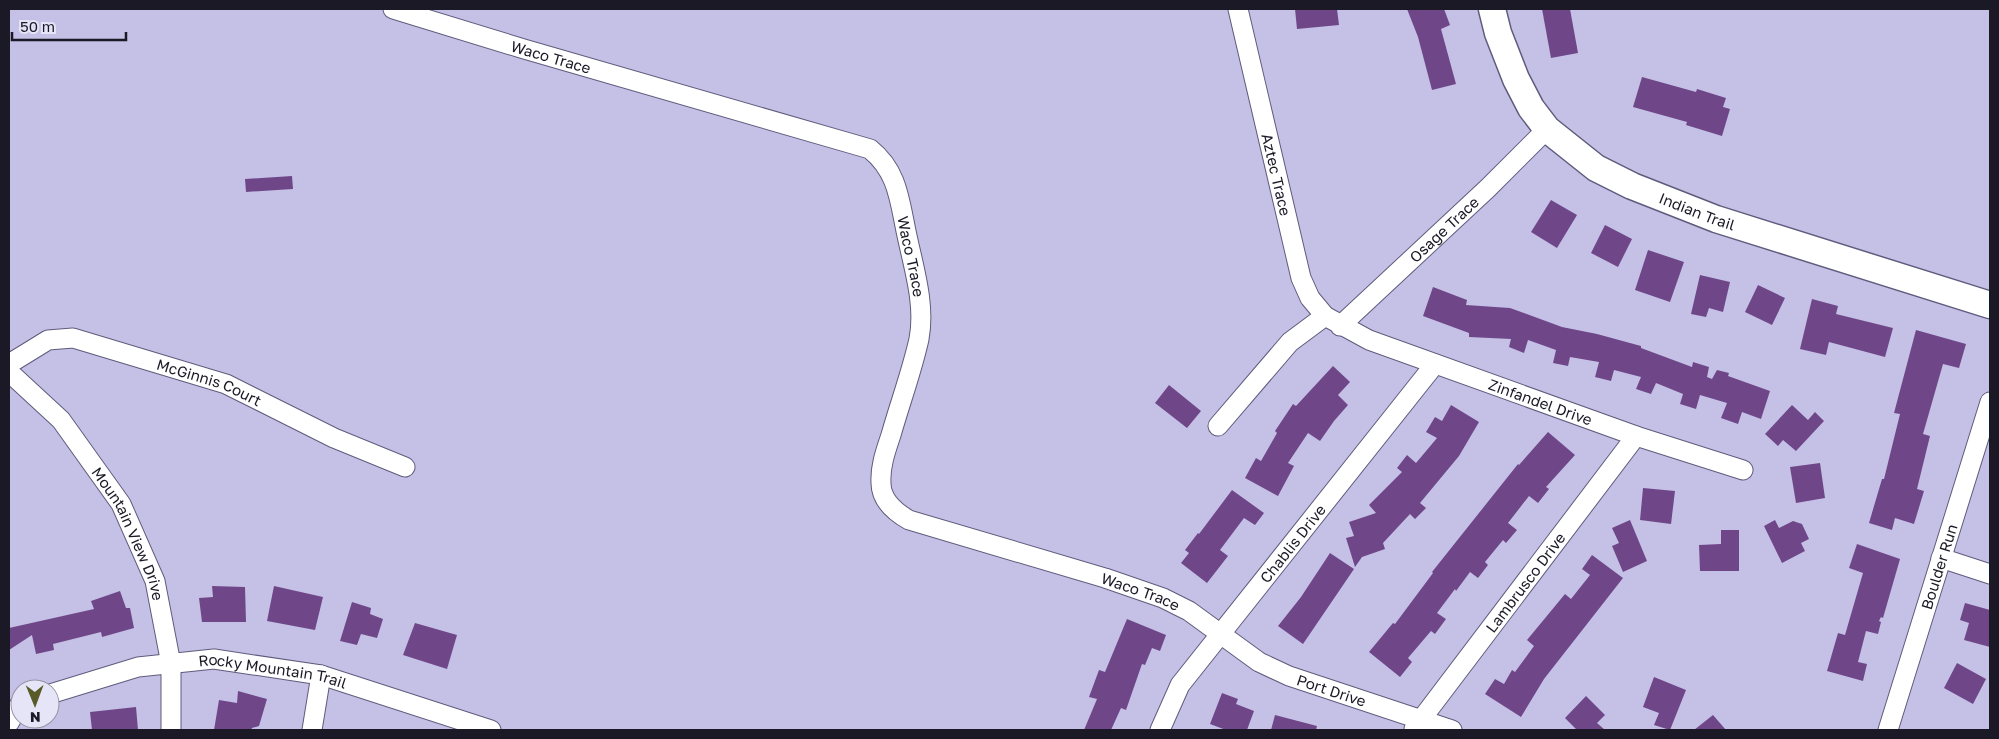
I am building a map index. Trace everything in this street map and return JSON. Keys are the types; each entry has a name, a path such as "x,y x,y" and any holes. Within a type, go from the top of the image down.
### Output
{"street":[{"name":"Waco Trace","path":"393,9 870,149 881,158 891,172 920,301 918,339 882,463 880,485 884,500 896,512 909,520 1105,578 1163,598 1189,611 1220,634"},
{"name":"Aztec Trace","path":"1238,9 1301,278 1310,298 1332,321"},
{"name":"Indian Trail","path":"1492,9 1498,33 1516,79 1531,108 1547,129 1596,168 1632,186 1716,219 1990,305"},
{"name":"Osage Trace","path":"1218,426 1290,342 1332,321 1488,188 1547,129"},
{"name":"Zinfandel Drive","path":"1332,321 1368,340 1636,436 1742,470"},
{"name":"McGinnis Court","path":"9,364 48,340 73,338 226,384 334,438 405,467"},
{"name":"Chablis Drive","path":"1160,730 1180,685 1435,364"},
{"name":"Mountain View Drive","path":"9,372 62,420 122,504 154,581 171,664 171,730"},
{"name":"Boulder Run","path":"1888,730 1990,402"},
{"name":"Lambrusco Drive","path":"1417,725 1636,436"},
{"path":"1941,558 1990,574"},
{"name":"Port Drive","path":"1220,634 1259,662 1289,676 1417,725 1452,730"},
{"name":"Rocky Mountain Trail","path":"60,691 138,667 214,660 321,675 491,730"},
{"path":"312,730 321,675"}],"building":[{"path":"1295,9 1337,9 1339,25 1297,29"},
{"path":"1407,9 1444,9 1450,25 1441,29 1456,84 1432,90 1418,37"},
{"path":"1542,9 1570,9 1578,53 1551,58"},
{"path":"1642,77 1696,92 1697,89 1726,98 1723,107 1730,109 1722,136 1686,125 1687,122 1633,107"},
{"path":"292,176 293,189 246,192 245,179"},
{"path":"1551,200 1577,215 1557,248 1531,232"},
{"path":"1605,225 1632,239 1618,267 1591,253"},
{"path":"1648,250 1684,262 1670,302 1635,290"},
{"path":"1700,275 1730,282 1723,312 1709,308 1706,317 1691,314"},
{"path":"1758,285 1785,298 1772,325 1745,312"},
{"path":"1433,287 1467,300 1466,305 1510,308 1562,327 1641,346 1641,348 1692,367 1693,362 1709,367 1707,377 1712,379 1717,370 1729,373 1728,376 1770,391 1761,419 1742,412 1738,424 1721,418 1727,403 1700,395 1696,409 1680,404 1683,394 1656,383 1651,394 1636,389 1641,377 1614,370 1611,381 1595,377 1599,362 1570,357 1568,366 1553,363 1556,350 1528,340 1524,353 1509,347 1511,339 1469,337 1469,333 1423,316"},
{"path":"1812,299 1838,306 1836,314 1893,328 1885,357 1829,342 1826,355 1800,349"},
{"path":"1916,330 1966,344 1959,368 1943,364 1923,434 1930,436 1917,489 1924,491 1914,524 1895,518 1892,530 1869,523 1882,479 1884,479 1900,414 1894,413"},
{"path":"1333,366 1350,382 1338,395 1348,405 1320,441 1308,433 1288,463 1294,466 1278,496 1245,478 1256,458 1261,461 1277,433 1275,431 1293,404 1296,406"},
{"path":"1169,385 1201,411 1187,428 1155,403"},
{"path":"1451,405 1479,422 1459,456 1420,503 1426,508 1415,519 1410,514 1383,543 1385,549 1362,557 1355,567 1346,538 1354,536 1349,522 1376,513 1369,505 1402,472 1397,468 1407,455 1416,463 1437,438 1426,432 1435,417 1442,421"},
{"path":"1792,405 1808,420 1815,412 1824,421 1796,451 1783,440 1778,446 1765,434"},
{"path":"1548,432 1575,455 1546,487 1549,489 1538,503 1529,496 1508,523 1517,530 1506,543 1503,540 1485,562 1488,565 1478,578 1470,572 1456,591 1455,589 1437,613 1446,619 1435,634 1431,631 1408,658 1412,662 1400,677 1369,652 1393,623 1395,624 1432,572 1518,464"},
{"path":"1820,463 1825,498 1796,503 1790,467"},
{"path":"1643,488 1675,491 1671,524 1640,520"},
{"path":"1232,490 1264,513 1255,525 1244,518 1220,550 1228,556 1207,583 1181,563 1189,553 1185,550"},
{"path":"1630,520 1647,561 1623,572 1612,546 1619,543 1612,528"},
{"path":"1775,520 1779,528 1793,521 1802,524 1809,539 1801,543 1805,551 1782,563 1764,526"},
{"path":"1721,530 1739,530 1739,571 1700,571 1699,545 1721,544"},
{"path":"1857,544 1900,559 1883,618 1881,617 1879,621 1881,622 1878,634 1866,631 1858,662 1867,664 1863,681 1827,671 1838,633 1845,635 1863,573 1849,568"},
{"path":"1330,553 1354,569 1303,644 1278,626 1301,597"},
{"path":"1592,555 1623,578 1544,679 1521,717 1485,694 1495,679 1504,684 1512,670 1515,672 1534,646 1527,640 1565,594 1571,599 1590,575 1582,569"},
{"path":"212,586 245,587 246,622 202,622 199,598 213,597"},
{"path":"274,586 323,597 315,630 267,621"},
{"path":"120,591 126,608 130,608 134,628 102,637 101,632 53,644 54,650 36,654 32,635 9,650 9,628 94,609 91,601"},
{"path":"352,602 371,608 370,614 383,619 377,638 361,634 357,645 340,641"},
{"path":"1965,603 1990,610 1990,647 1964,640 1969,623 1960,620"},
{"path":"1127,619 1166,635 1160,651 1152,648 1145,665 1142,664 1126,710 1121,708 1111,730 1084,730 1097,699 1089,697 1099,670 1105,672"},
{"path":"415,623 457,635 447,669 403,655"},
{"path":"1957,663 1986,679 1973,704 1944,688"},
{"path":"1654,677 1686,690 1670,730 1654,725 1659,713 1643,707"},
{"path":"238,691 267,699 259,726 251,730 214,730 219,700 237,703"},
{"path":"1222,693 1238,699 1236,704 1254,711 1247,730 1226,730 1210,724"},
{"path":"1586,696 1605,715 1597,723 1605,730 1577,730 1565,718"},
{"path":"136,707 138,730 92,730 90,712"},
{"path":"1275,715 1317,726 1316,730 1271,730"},
{"path":"1713,715 1726,730 1694,730"}]}
